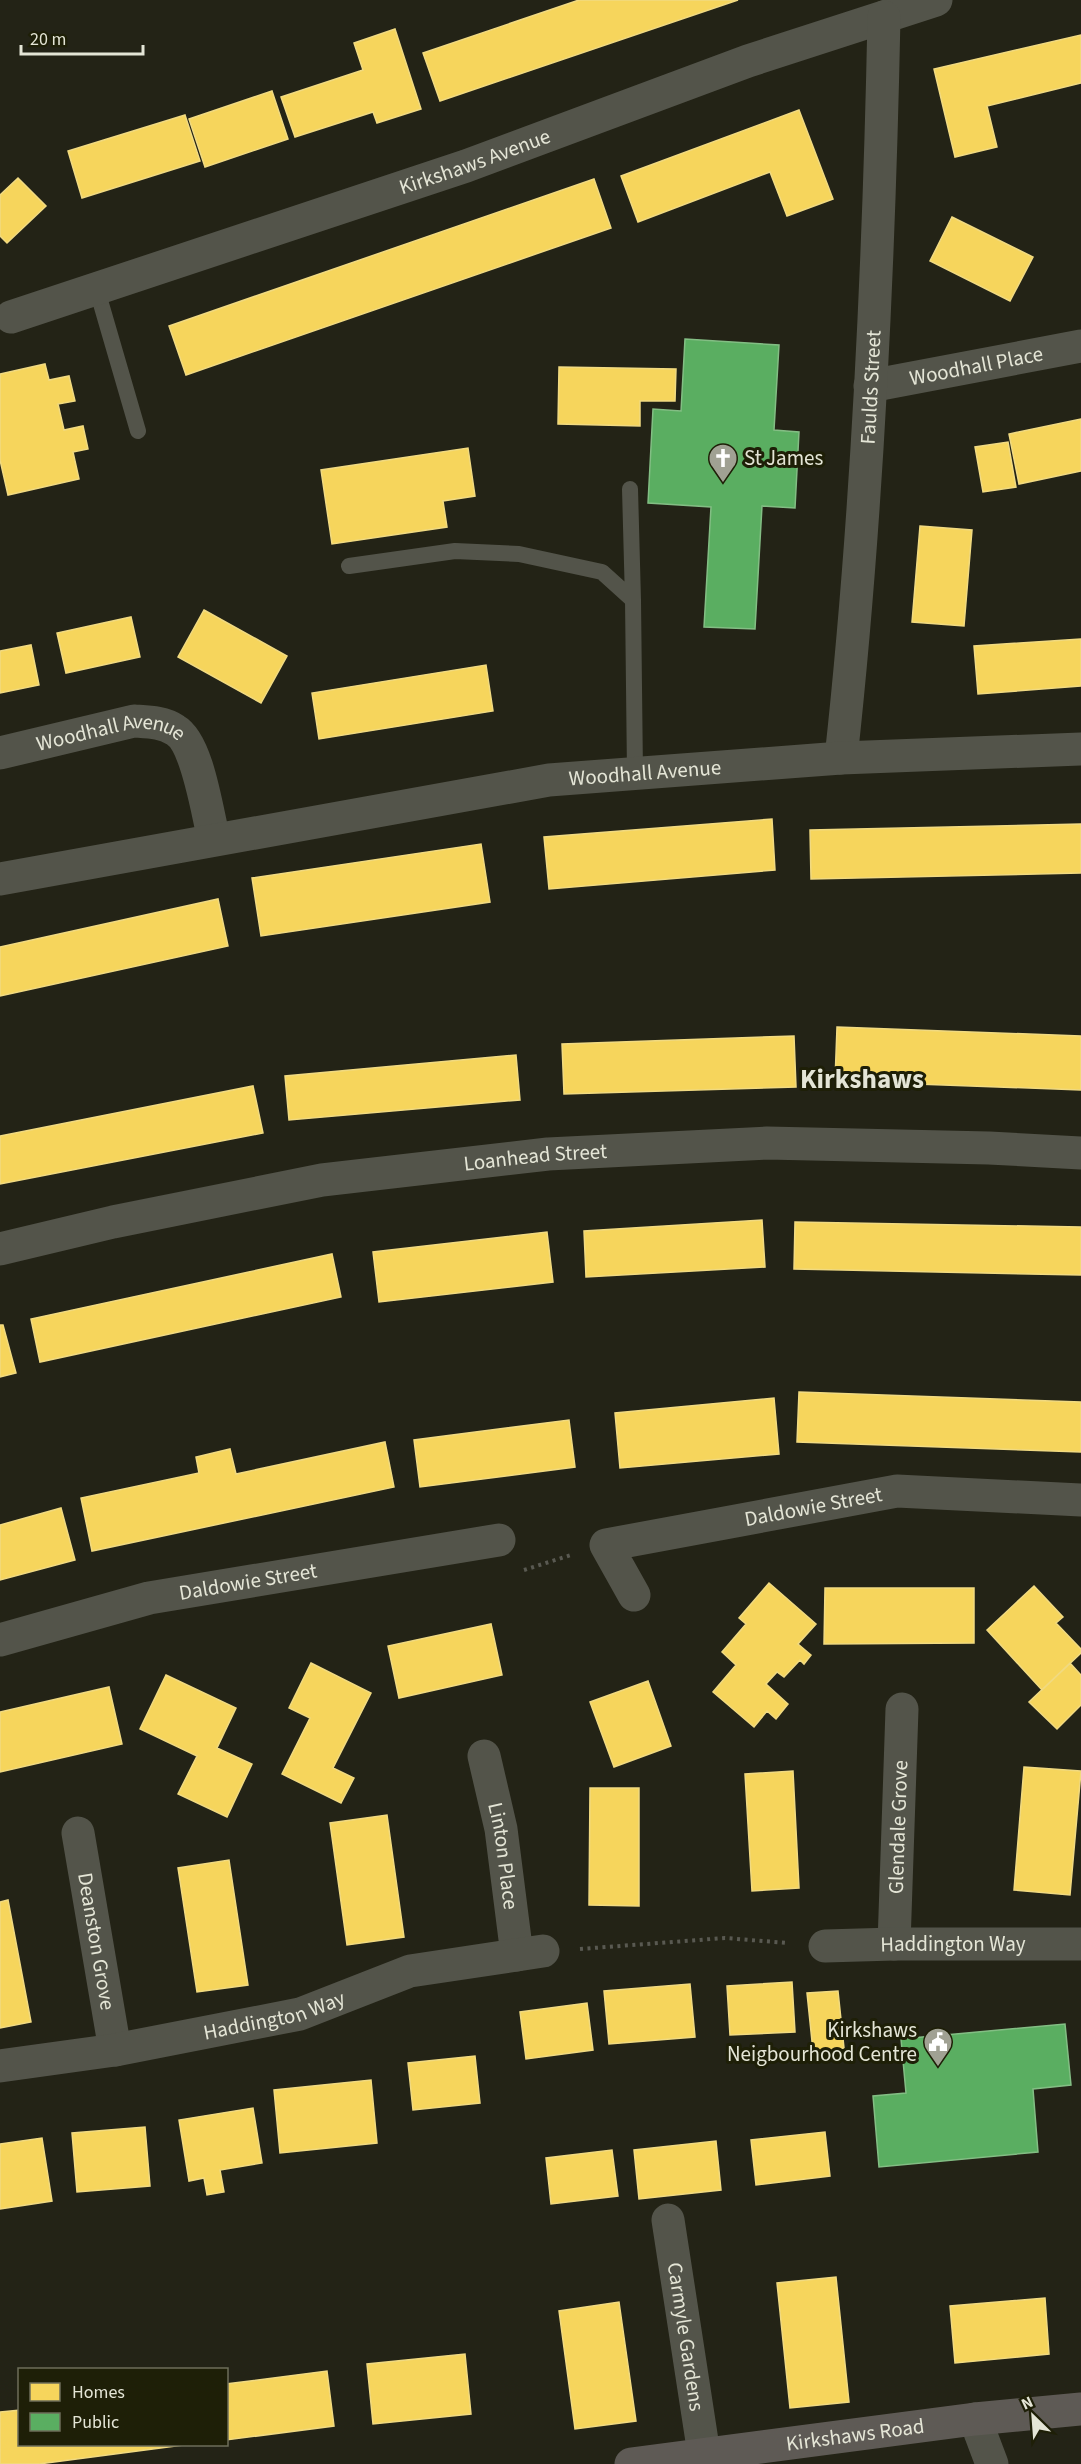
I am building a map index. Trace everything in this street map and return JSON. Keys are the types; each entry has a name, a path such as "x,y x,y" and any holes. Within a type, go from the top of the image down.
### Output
{"street":[{"name":"Kirkshaws Avenue","path":"11,317 466,166 748,61 936,0"},
{"name":"Faulds Street","path":"841,758 855,634 870,386 884,17"},
{"name":"Woodhall Place","path":"870,386 1081,346"},
{"name":"Woodhall Avenue","path":"0,753 134,721 155,722 177,730 192,749 213,839"},
{"name":"Woodhall Avenue","path":"0,879 549,780 841,758 1081,749"},
{"name":"Loanhead Street","path":"0,1249 113,1222 322,1180 548,1154 766,1143 989,1148 1081,1153"},
{"name":"Daldowie Street","path":"606,1545 897,1491 1081,1500"},
{"name":"Daldowie Street","path":"0,1640 149,1598 499,1539"},
{"path":"606,1545 634,1595"},
{"name":"Glendale Grove","path":"894,1944 902,1709"},
{"name":"Linton Place","path":"484,1756 530,1953"},
{"name":"Deanston Grove","path":"78,1833 115,2050"},
{"name":"Haddington Way","path":"825,1946 1081,1944"},
{"name":"Haddington Way","path":"0,2066 115,2050 300,2014 410,1971 530,1953"},
{"name":"Carmyle Gardens","path":"668,2220 704,2454"},
{"name":"Kirkshaws Road","path":"631,2464 975,2419 1081,2409"},
{"path":"975,2419 992,2464"}],"lane":[{"path":"97,290 138,431"},
{"path":"630,489 635,773"},
{"path":"349,566 455,551 519,554 602,572 633,600"}],"path":[{"path":"499,1539 502,1576 606,1545"},
{"path":"530,1953 725,1938 825,1946"}],"building: Homes":[{"path":"579,0 738,0 440,101 423,53"},
{"path":"395,29 421,109 377,123 373,112 295,137 281,97 363,70 354,43"},
{"path":"1081,35 1081,83 987,106 997,147 955,157 934,69"},
{"path":"272,91 288,139 205,167 189,119"},
{"path":"799,110 833,199 787,216 770,172 638,222 621,176"},
{"path":"185,115 200,161 82,198 68,151"},
{"path":"18,178 46,206 7,243 0,236 0,195"},
{"path":"594,179 611,228 186,375 169,326"},
{"path":"952,217 1033,257 1010,301 930,261"},
{"path":"45,364 49,380 69,376 75,401 58,404 64,430 83,426 88,449 73,452 79,479 8,495 0,460 0,374"},
{"path":"559,367 676,369 675,401 640,401 640,426 558,424"},
{"path":"1081,419 1081,471 1019,484 1009,434"},
{"path":"1008,442 1016,487 983,492 975,447"},
{"path":"468,448 475,496 443,501 447,527 332,544 321,470"},
{"path":"920,526 972,530 964,626 912,622"},
{"path":"204,610 287,656 261,703 178,657"},
{"path":"131,617 140,657 66,673 57,633"},
{"path":"1081,639 1081,686 978,694 974,646"},
{"path":"31,645 39,685 0,693 0,651"},
{"path":"486,665 493,711 319,739 312,693"},
{"path":"772,819 775,870 549,889 544,837"},
{"path":"1081,824 1081,873 811,879 810,830"},
{"path":"481,844 490,902 261,936 252,878"},
{"path":"218,899 228,946 0,996 0,947"},
{"path":"837,1027 1081,1036 1081,1090 835,1081"},
{"path":"794,1036 796,1087 564,1094 562,1044"},
{"path":"516,1055 520,1100 289,1120 285,1076"},
{"path":"253,1086 263,1133 0,1184 0,1136"},
{"path":"762,1220 765,1267 586,1277 584,1231"},
{"path":"795,1222 1081,1227 1081,1275 794,1269"},
{"path":"547,1232 553,1282 379,1302 373,1252"},
{"path":"332,1254 341,1297 40,1362 31,1319"},
{"path":"0,1325 3,1325 16,1373 0,1377"},
{"path":"799,1392 1081,1402 1081,1452 797,1442"},
{"path":"774,1398 779,1454 620,1468 615,1413"},
{"path":"569,1420 575,1467 420,1487 414,1440"},
{"path":"385,1442 394,1487 92,1551 81,1498 199,1473 196,1457 230,1449 236,1474"},
{"path":"61,1508 75,1560 0,1580 0,1525"},
{"path":"769,1583 816,1624 798,1644 811,1655 804,1664 800,1660 784,1677 777,1672 766,1684 788,1704 776,1719 767,1711 754,1727 713,1692 736,1665 722,1652 746,1624 739,1618"},
{"path":"1034,1586 1063,1617 1056,1623 1081,1649 1081,1653 1042,1690 987,1630"},
{"path":"825,1588 974,1588 974,1643 824,1644"},
{"path":"491,1624 502,1675 399,1698 388,1646"},
{"path":"311,1663 371,1693 333,1768 354,1778 341,1803 282,1774 310,1718 289,1708"},
{"path":"1070,1663 1081,1675 1081,1705 1057,1729 1029,1702"},
{"path":"166,1675 236,1708 217,1748 252,1764 227,1817 178,1794 197,1756 140,1729"},
{"path":"648,1681 671,1746 614,1767 590,1702"},
{"path":"109,1687 122,1744 0,1772 0,1712"},
{"path":"1024,1767 1081,1771 1070,1895 1014,1890"},
{"path":"793,1771 799,1888 752,1891 745,1774"},
{"path":"590,1788 639,1788 639,1906 589,1905"},
{"path":"387,1815 404,1937 347,1945 330,1823"},
{"path":"229,1860 248,1985 197,1992 178,1868"},
{"path":"8,1900 31,2022 0,2028 0,1902"},
{"path":"792,1982 795,2032 730,2035 727,1986"},
{"path":"690,1984 695,2037 609,2044 604,1991"},
{"path":"838,1991 844,2048 813,2051 807,1993"},
{"path":"587,2003 593,2050 526,2059 520,2012"},
{"path":"475,2056 480,2103 413,2110 408,2063"},
{"path":"371,2080 377,2143 280,2153 274,2090"},
{"path":"253,2108 262,2163 220,2170 224,2192 207,2195 204,2178 189,2181 179,2120"},
{"path":"145,2127 150,2186 77,2192 72,2133"},
{"path":"825,2132 830,2176 756,2185 751,2140"},
{"path":"42,2138 52,2201 0,2209 0,2144"},
{"path":"716,2141 721,2190 639,2199 634,2150"},
{"path":"612,2150 618,2196 551,2204 546,2158"},
{"path":"836,2277 849,2402 790,2408 777,2283"},
{"path":"1045,2298 1049,2354 955,2363 950,2306"},
{"path":"619,2302 636,2421 575,2429 559,2311"},
{"path":"465,2354 471,2414 373,2424 367,2364"},
{"path":"327,2371 334,2426 228,2440 228,2384"},
{"path":"18,2410 18,2446 176,2446 39,2464 0,2464 0,2412"}],"building: Public":[{"name":"St James","path":"685,339 779,345 774,430 799,432 795,508 762,506 755,629 704,627 711,507 648,503 653,409 681,411"},
{"path":"1065,2024 1071,2085 1033,2089 1038,2152 879,2167 873,2096 906,2093 901,2039"}],"place":[{"name":"St James","path":"723,484"},
{"name":"Kirkshaws Neigbourhood Centre","path":"938,2068"}],"district":[{"name":"Kirkshaws","path":"862,1079"}]}
